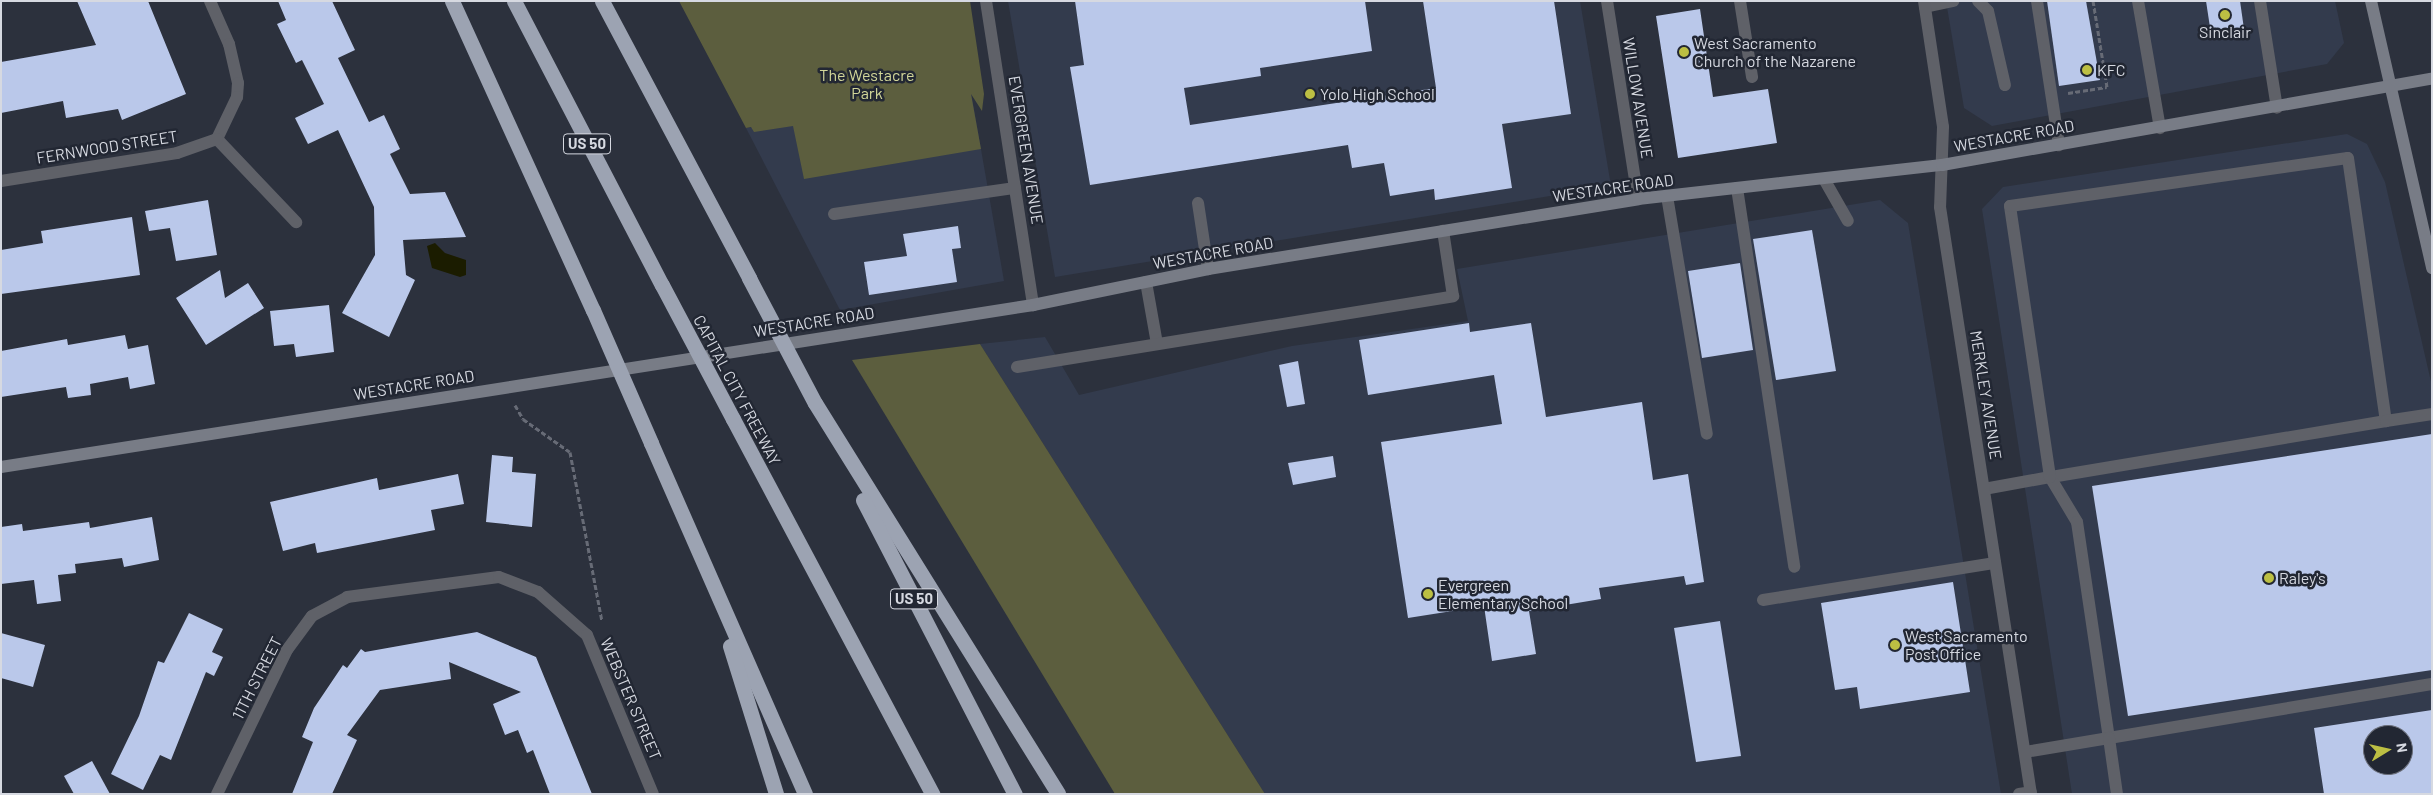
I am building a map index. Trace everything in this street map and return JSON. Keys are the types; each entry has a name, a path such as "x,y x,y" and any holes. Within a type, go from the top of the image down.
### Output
{"highway":[{"path":"452,1 593,310 805,794"},
{"name":"CAPITAL CITY FREEWAY","path":"514,1 662,285 932,794"},
{"name":"US 50","path":"602,1 815,403 1015,794"},
{"path":"815,403 1058,794"},
{"path":"709,578 776,794"}],"street":[{"path":"210,1 229,44 238,83 237,97 217,139 296,222"},
{"name":"EVERGREEN AVENUE","path":"986,1 1033,304"},
{"name":"WILLOW AVENUE","path":"1607,1 1638,200"},
{"path":"1740,1 1752,77"},
{"path":"1924,4 1953,1"},
{"path":"1978,1 1988,11 2005,84"},
{"path":"2037,1 2059,145"},
{"path":"2138,1 2160,128"},
{"path":"2260,1 2277,108"},
{"path":"2371,1 2432,268"},
{"name":"MERKLEY AVENUE","path":"1924,4 1944,127 1940,207 2025,752 2027,793"},
{"name":"WESTACRE ROAD","path":"1,467 1033,304 1208,269 1638,200 1942,165 2432,80"},
{"name":"FERNWOOD STREET","path":"1,181 177,153 217,139"},
{"path":"2117,794 2077,522 2050,477 2010,206 2348,158 2386,421"},
{"path":"1824,178 1848,221"},
{"path":"834,214 1015,188"},
{"path":"1737,188 1794,567"},
{"path":"1667,196 1707,434"},
{"path":"1198,203 1208,269"},
{"path":"1017,367 1453,296 1443,231"},
{"path":"1146,282 1157,344"},
{"path":"1984,489 2432,414"},
{"path":"1763,600 1995,563"},
{"name":"WEBSTER STREET","path":"347,597 500,577 538,592 587,635 653,794"},
{"name":"11TH STREET","path":"217,794 287,650 312,616 347,597"},
{"path":"2025,752 2432,684"}],"path":[{"path":"2066,102 2064,93 2107,87 2093,1"},
{"path":"506,387 523,419 570,452 602,621"}],"shaded area":[{"name":"Yolo High School","path":"1008,1 1580,1 1611,186 1055,277"},
{"path":"1946,1 2335,1 2344,43 2327,64 1992,126 1964,108"},
{"path":"971,92 1004,281 840,310 746,128"},
{"path":"2347,134 2367,144 2385,182 2432,386 2432,794 2072,794 1982,209 2003,187"},
{"name":"Evergreen Elementary School","path":"1880,200 1908,223 2001,794 1265,794 980,344 1045,337 1079,395 1292,346 1468,321 1457,269"},
{"path":"435,243 445,253 466,260 466,275 460,277 432,268 427,246"}],"green space":[{"name":"The Westacre Park","path":"679,1 970,1 984,94 982,111 971,94 981,149 804,179 793,126 754,132 751,127 746,128"},
{"path":"980,344 1265,794 1115,794 852,360"}],"building":[{"path":"77,1 148,1 186,94 122,120 118,109 66,118 63,101 1,113 1,62 96,45"},
{"path":"278,1 332,1 355,50 338,58 369,122 384,115 400,149 390,154 410,194 445,192 466,237 403,240 406,275 415,280 389,337 342,313 375,255 374,207 338,130 308,144 295,118 324,104 302,60 296,63 277,24 286,20"},
{"path":"1075,1 1365,1 1372,51 1260,68 1261,76 1184,88 1190,125 1436,88 1423,1 1554,1 1571,114 1502,124 1512,188 1435,200 1434,189 1390,196 1384,163 1352,168 1348,145 1090,185 1070,67 1084,65"},
{"path":"2047,1 2086,1 2100,80 2059,86"},
{"name":"Sinclair","path":"2206,1 2240,1 2244,29 2211,34"},
{"name":"West Sacramento Church of the Nazarene","path":"1700,9 1713,97 1768,89 1777,143 1678,158 1656,16"},
{"path":"208,200 217,255 176,261 170,228 149,231 145,211"},
{"path":"132,217 140,275 1,294 1,250 43,243 41,231"},
{"path":"958,226 961,248 952,249 957,282 869,295 864,262 907,256 903,234"},
{"path":"1812,230 1836,371 1776,380 1753,239"},
{"path":"1740,263 1753,350 1702,358 1688,271"},
{"path":"220,270 225,298 248,283 264,308 206,345 176,298"},
{"path":"329,305 334,352 296,357 294,344 274,346 270,311"},
{"path":"1469,323 1470,332 1531,323 1546,417 1642,402 1653,480 1688,474 1704,582 1686,585 1684,576 1599,588 1601,599 1529,611 1536,654 1492,661 1484,606 1408,618 1381,442 1502,424 1494,375 1368,395 1359,340"},
{"path":"125,335 128,349 148,345 155,384 130,389 128,377 90,384 91,395 68,398 66,387 1,397 1,351 67,339 68,345"},
{"path":"1298,361 1305,404 1287,407 1279,365"},
{"name":"Raley's","path":"2432,434 2432,670 2128,716 2092,486"},
{"path":"492,455 513,457 512,472 536,474 532,527 486,522"},
{"path":"1333,456 1336,477 1293,485 1288,463"},
{"path":"458,474 464,504 431,510 435,530 317,553 315,543 283,551 270,502 377,478 379,490"},
{"path":"152,517 159,560 124,567 122,558 75,564 76,573 58,575 61,601 37,604 34,580 1,584 1,527 22,524 23,531 89,522 90,528"},
{"name":"West Sacramento Post Office","path":"1953,582 1970,692 1860,709 1857,687 1835,690 1821,603"},
{"path":"189,613 223,629 212,652 223,657 214,676 206,672 171,760 160,755 143,790 111,774 139,716 158,661 164,663"},
{"path":"1720,621 1741,756 1696,762 1674,628"},
{"path":"477,632 536,657 592,794 550,794 533,750 527,753 518,730 505,735 493,704 521,692 449,662 451,679 380,690 347,735 357,740 332,794 292,794 313,742 302,737 314,708 343,665 347,668 361,649 365,652"},
{"path":"1,633 45,645 33,687 1,678"},
{"path":"2432,710 2432,794 2324,794 2314,728"},
{"path":"92,761 110,794 74,794 64,776"}],"place":[{"name":"Sinclair","path":"2225,15"},
{"name":"West Sacramento Church of the Nazarene","path":"1684,52"},
{"name":"KFC","path":"2087,70"},
{"name":"Yolo High School","path":"1310,94"},
{"name":"Raley's","path":"2269,578"},
{"name":"Evergreen Elementary School","path":"1428,594"},
{"name":"West Sacramento Post Office","path":"1895,645"}]}
